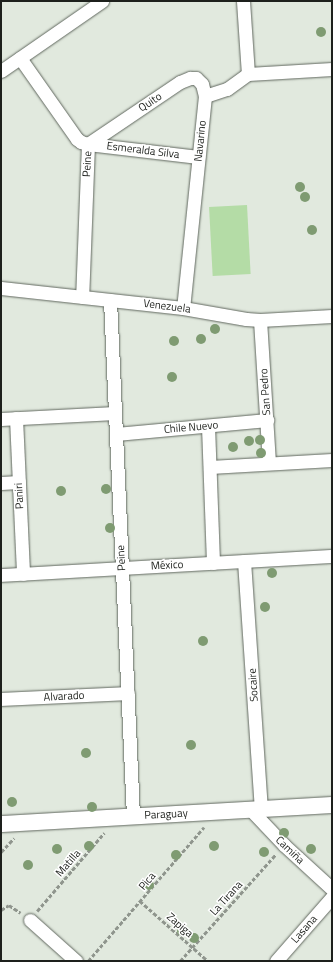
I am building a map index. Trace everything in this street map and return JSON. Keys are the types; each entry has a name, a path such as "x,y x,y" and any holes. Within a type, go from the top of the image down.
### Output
{"street":[{"path":"1,71 102,1"},
{"path":"243,1 248,74"},
{"name":"Peine","path":"20,58 77,139 88,144 82,296"},
{"path":"204,96 227,89 248,74 332,69"},
{"name":"Quito","path":"88,144 186,79 196,78 199,81 204,96"},
{"name":"Navarino","path":"183,308 204,96"},
{"name":"Esmeralda Silva","path":"88,144 198,157"},
{"name":"Venezuela","path":"1,288 183,308 232,317 260,320 332,316"},
{"name":"Peine","path":"110,300 128,693 126,817"},
{"name":"San Pedro","path":"260,320 269,463"},
{"path":"1,419 115,413"},
{"name":"Paniri","path":"16,418 23,574"},
{"name":"Chile Nuevo","path":"116,434 267,420"},
{"path":"208,426 213,562"},
{"path":"210,467 332,460"},
{"path":"1,483 19,482"},
{"name":"México","path":"1,575 332,556"},
{"name":"Socaire","path":"244,561 256,809"},
{"name":"Alvarado","path":"1,699 128,693"},
{"name":"Paraguay","path":"1,824 332,805"},
{"name":"Camiña","path":"256,809 284,845 332,889"},
{"name":"Lasana","path":"276,961 332,897"},
{"path":"30,920 76,961"}],"path":[{"name":"Pica","path":"88,961 217,811"},
{"name":"Matilla","path":"30,920 126,817"},
{"name":"La Tirana","path":"180,961 284,845"},
{"name":"Zapiga","path":"140,901 208,961"},
{"path":"1,910 9,905"}],"green space":[{"path":"247,205 251,274 213,276 209,207"}]}
